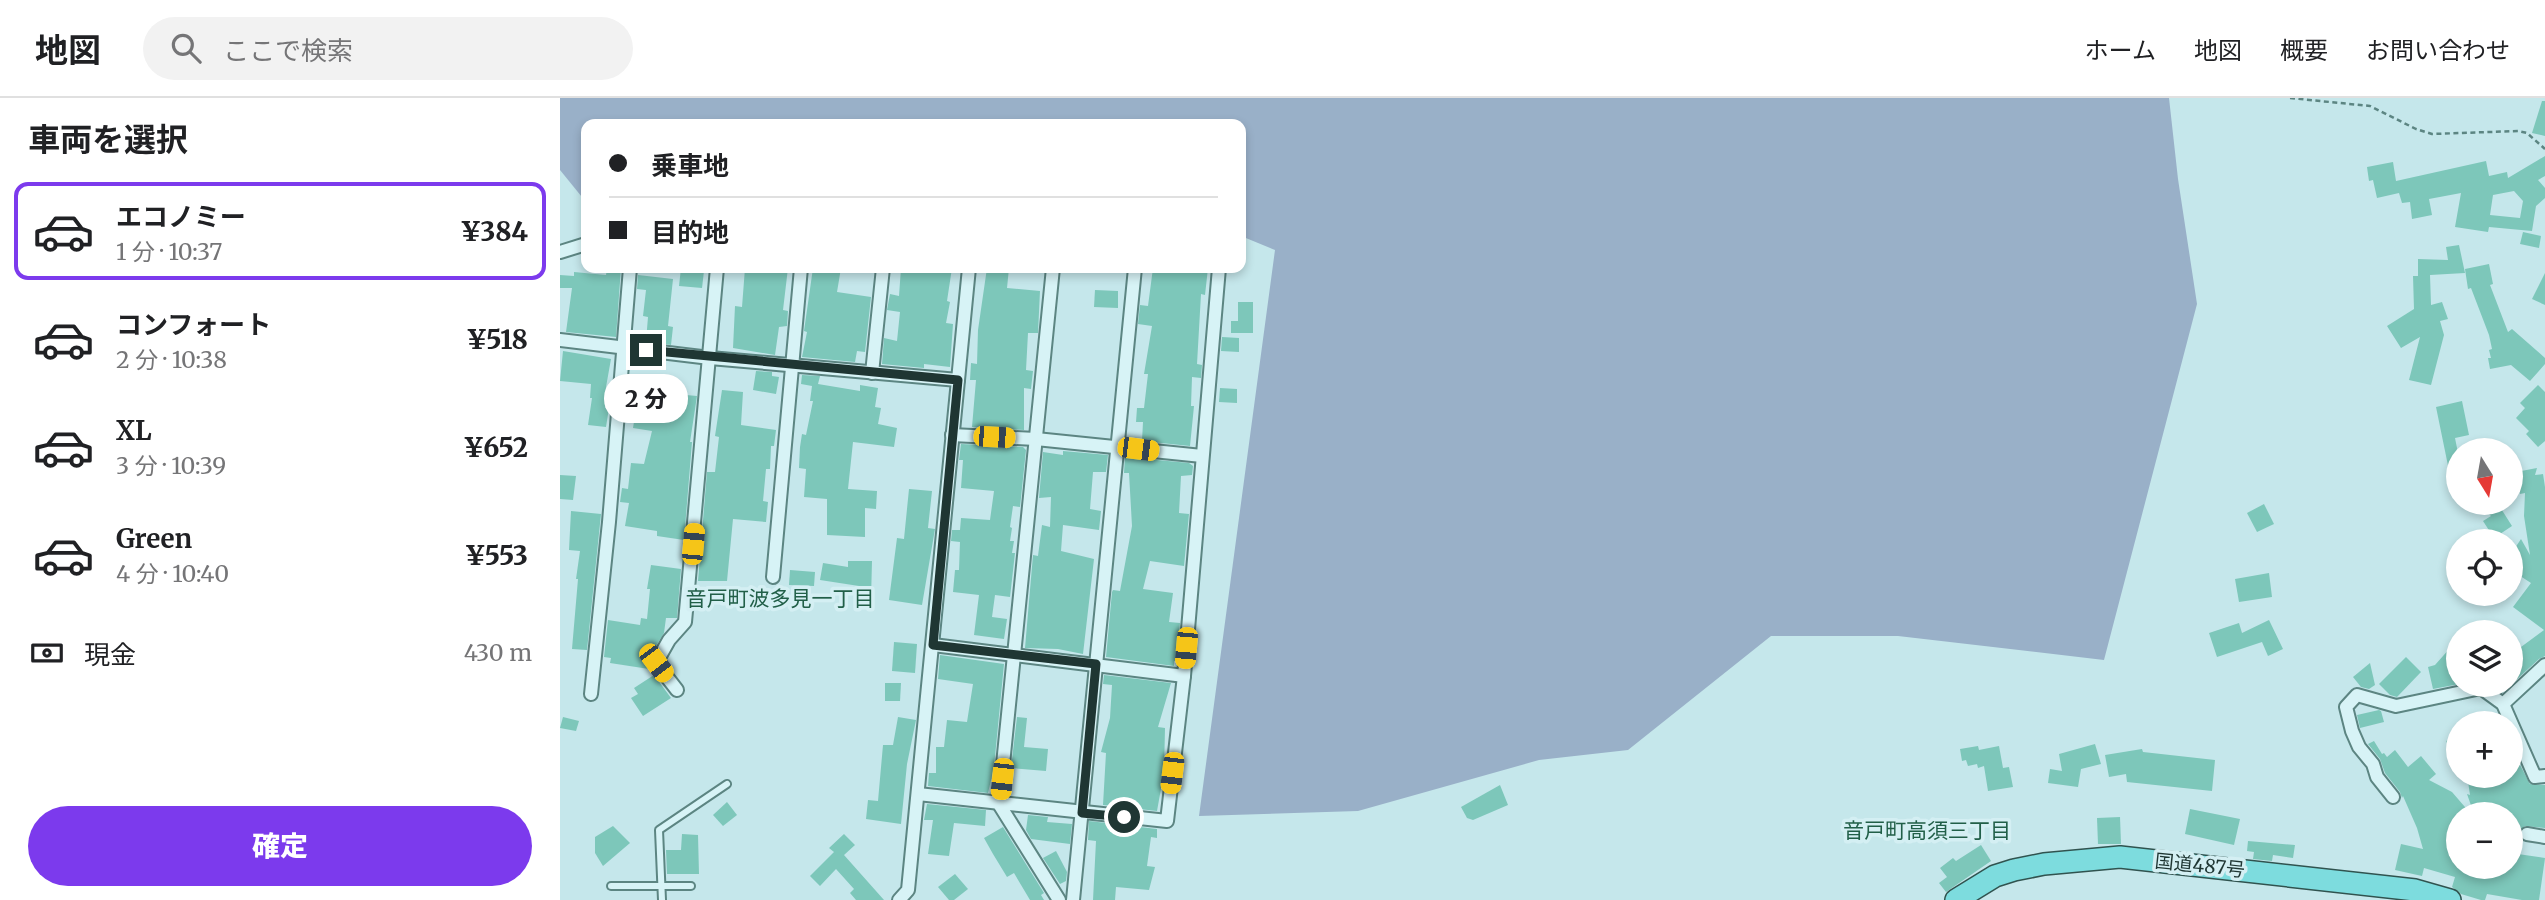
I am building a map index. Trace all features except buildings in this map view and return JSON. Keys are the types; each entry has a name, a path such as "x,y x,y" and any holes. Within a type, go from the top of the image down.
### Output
{"highway":[{"name":"国道487号","path":"1956,900 1995,876 2014,870 2120,857 2415,890 2450,900"}],"street":[{"path":"560,252 581,246"},
{"path":"591,694 625,348 630,273"},
{"path":"677,690 656,663 669,640 685,622 717,273"},
{"path":"773,577 801,273"},
{"path":"872,373 882,273"},
{"path":"900,900 908,890 969,273"},
{"path":"1053,273 999,804 1059,900"},
{"path":"1073,900 1134,273"},
{"path":"918,794 1167,821 1184,676 1219,273"},
{"path":"560,340 709,358 792,363 958,380"},
{"path":"952,435 1036,439 1202,456"},
{"path":"933,645 1184,676"},
{"path":"2503,704 2545,665"},
{"path":"2393,797 2377,777 2373,764 2360,747 2352,730 2346,708 2357,695 2396,706 2481,688 2503,704 2535,776 2545,776"},
{"path":"2527,834 2545,837"}],"lane":[{"path":"662,900 659,830 727,784"},
{"path":"611,886 691,886"}],"path":[{"path":"2290,98 2370,106 2432,134 2518,131 2538,140 2545,149"}],"shaded area":[{"path":"560,98 2169,98 2197,304 2104,660 1898,636 1771,636 1628,750 1539,760 1358,811 1199,816 1275,250 1246,238 1246,119 581,119 581,196 560,170"}],"district":[{"name":"音戸町波多見一丁目","path":"780,598"},
{"name":"音戸町高須三丁目","path":"1927,830"}],"route":[{"path":"646,350 958,380 933,645 1096,664 1082,813 1124,817"}]}
